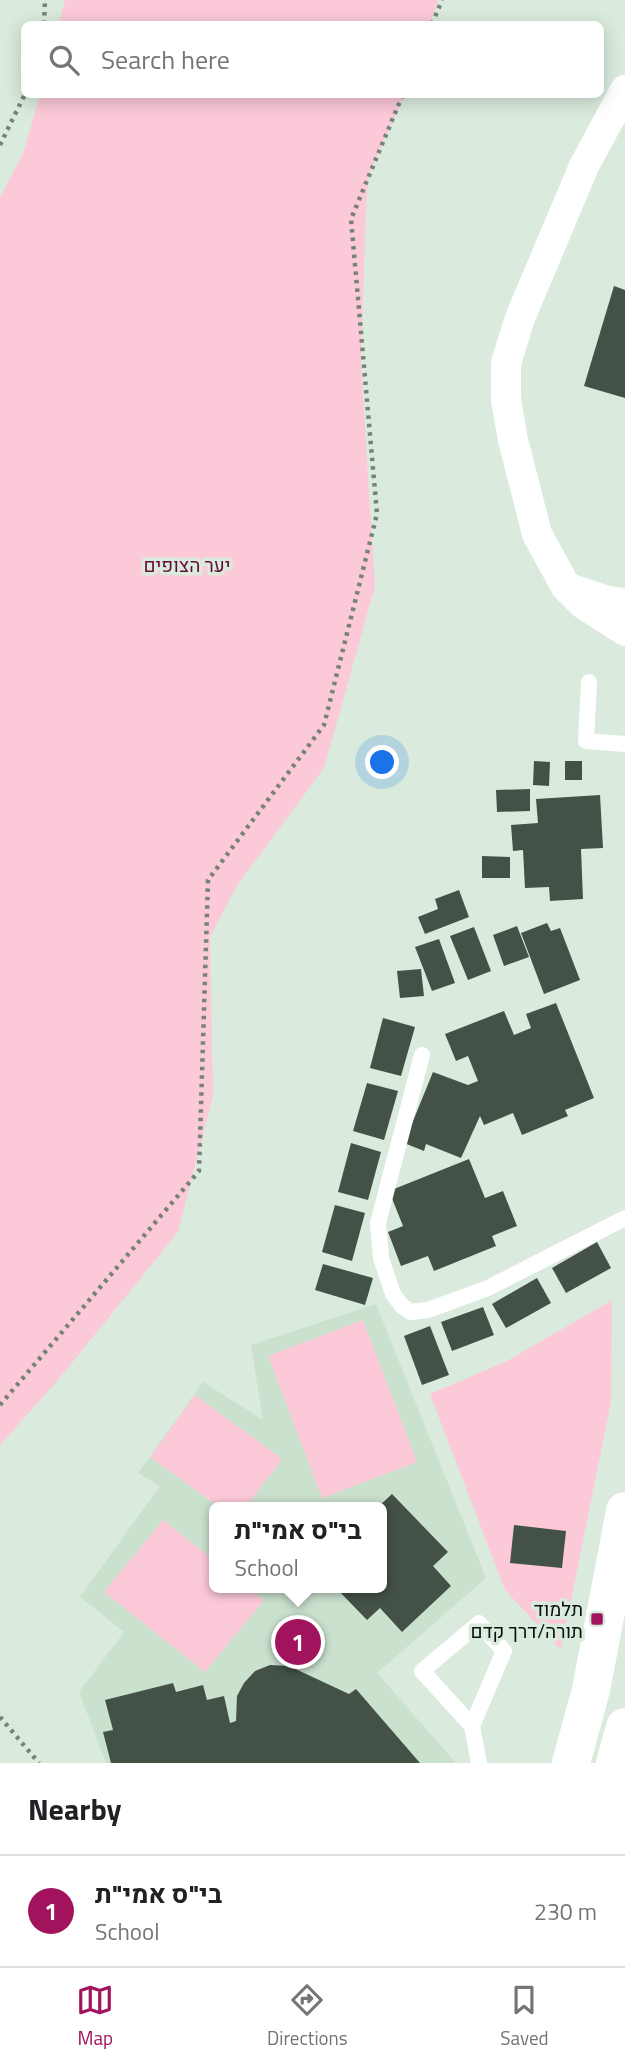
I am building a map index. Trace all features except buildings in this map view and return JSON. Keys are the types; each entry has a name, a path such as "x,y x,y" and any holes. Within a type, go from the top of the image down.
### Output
{"main road":[{"path":"571,1763 591,1690 625,1510"},
{"path":"615,1763 625,1727"}],"street":[{"path":"625,90 584,166 520,318 506,363 506,400 513,440 537,534 566,587 583,604 625,631"},
{"path":"566,587 607,601 625,603"}],"lane":[{"path":"589,682 586,741 625,744"},
{"path":"422,1055 377,1223 381,1258 393,1294 401,1306 411,1312 428,1310 488,1288 625,1218"},
{"path":"472,1726 504,1651 479,1623 422,1671 472,1726 480,1763"}],"path":[{"path":"44,0 44,21"},
{"path":"433,21 443,0"},
{"path":"0,145 23,98"},
{"path":"0,1405 199,1171 208,880 324,725 377,514 351,219 401,98"},
{"path":"0,1717 39,1763"}],"shaded area":[{"path":"376,1304 486,1578 377,1673 456,1763 106,1763 79,1692 124,1632 80,1597 160,1486 138,1473 203,1382 263,1420 251,1345"}],"green space":[{"path":"65,0 438,0 431,21 60,21"},
{"name":"יער הצופים","path":"39,98 404,98 369,173 366,207 361,363 375,586 324,768 237,885 210,937 213,1096 178,1232 58,1380 0,1445 0,198 24,151"},
{"path":"612,1300 611,1402 561,1650 505,1590 430,1394 507,1361"},
{"path":"363,1320 417,1462 322,1498 268,1356"},
{"path":"195,1395 282,1459 250,1502 212,1502 150,1457"},
{"path":"163,1520 209,1556 209,1593 255,1593 264,1600 205,1672 104,1592"}],"place":[{"name":"תלמוד תורה/דרך קדם","path":"597,1619"},
{"name":"בי\"ס אמי\"ת","path":"298,1642"}]}
